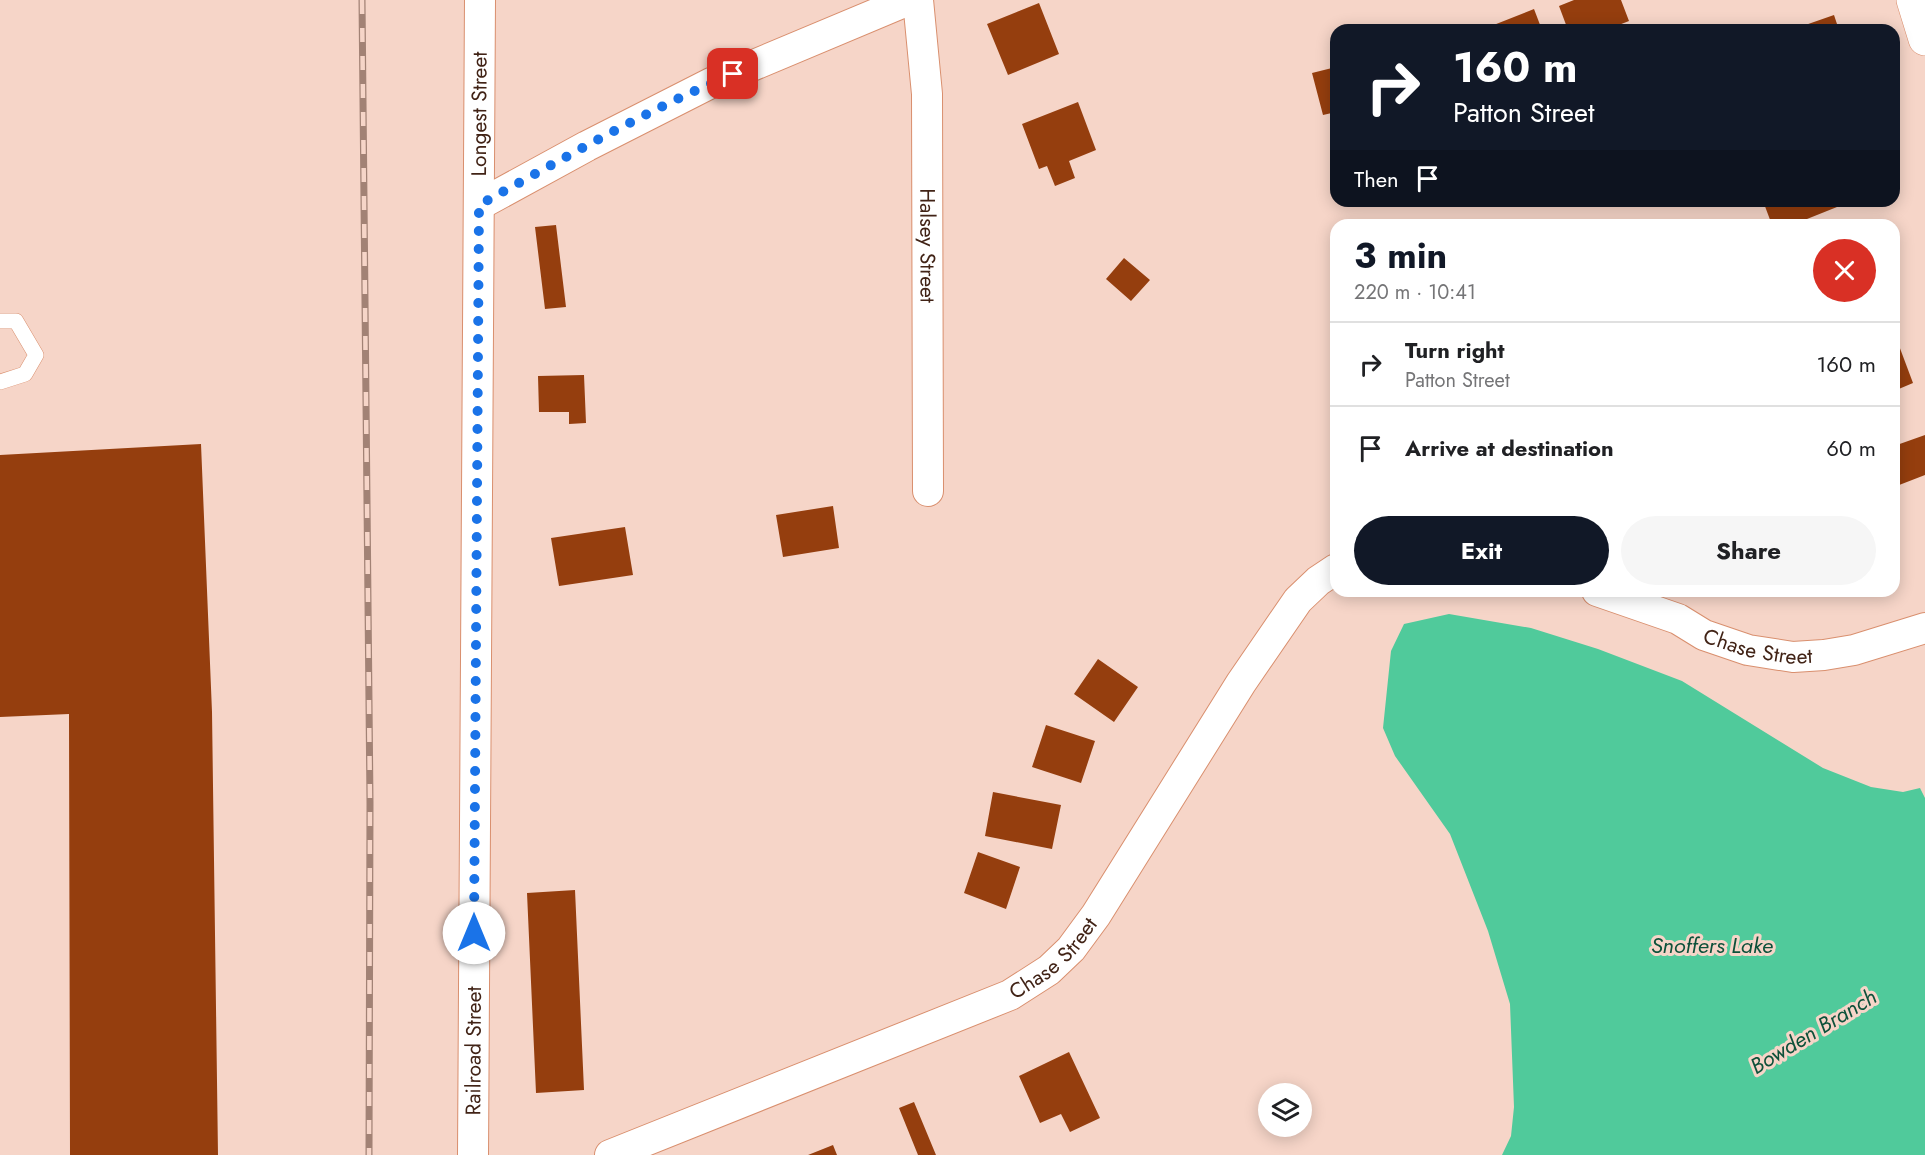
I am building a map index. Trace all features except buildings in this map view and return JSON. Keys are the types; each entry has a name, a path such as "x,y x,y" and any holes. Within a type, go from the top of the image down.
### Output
{"street":[{"name":"Longest Street","path":"475,910 480,0"},
{"path":"479,205 587,146 711,83 909,0"},
{"name":"Halsey Street","path":"918,0 927,94 928,491"},
{"path":"1912,0 1925,39"},
{"name":"Chase Street","path":"610,1155 1010,995 1049,970 1071,949 1096,915 1241,683 1298,600 1330,573"},
{"name":"Chase Street","path":"1614,597 1678,619 1704,635 1748,650 1793,657 1854,650 1925,628"},
{"name":"Railroad Street","path":"473,1155 475,910"}],"lane":[{"path":"0,321 16,321 36,355 25,374 0,382"}],"water":[{"name":"Snoffers Lake","path":"1449,614 1531,628 1598,649 1682,681 1823,768 1871,787 1903,792 1920,788 1925,798 1925,1155 1502,1155 1511,1136 1514,1107 1510,1004 1488,931 1450,834 1395,756 1383,728 1391,651 1404,624"}],"railway":[{"path":"362,0 370,803 369,1155"}],"route":[{"path":"474,933 479,205 587,146 733,74"}],"water label":[{"name":"Bowden Branch","path":"1813,1031"}]}
